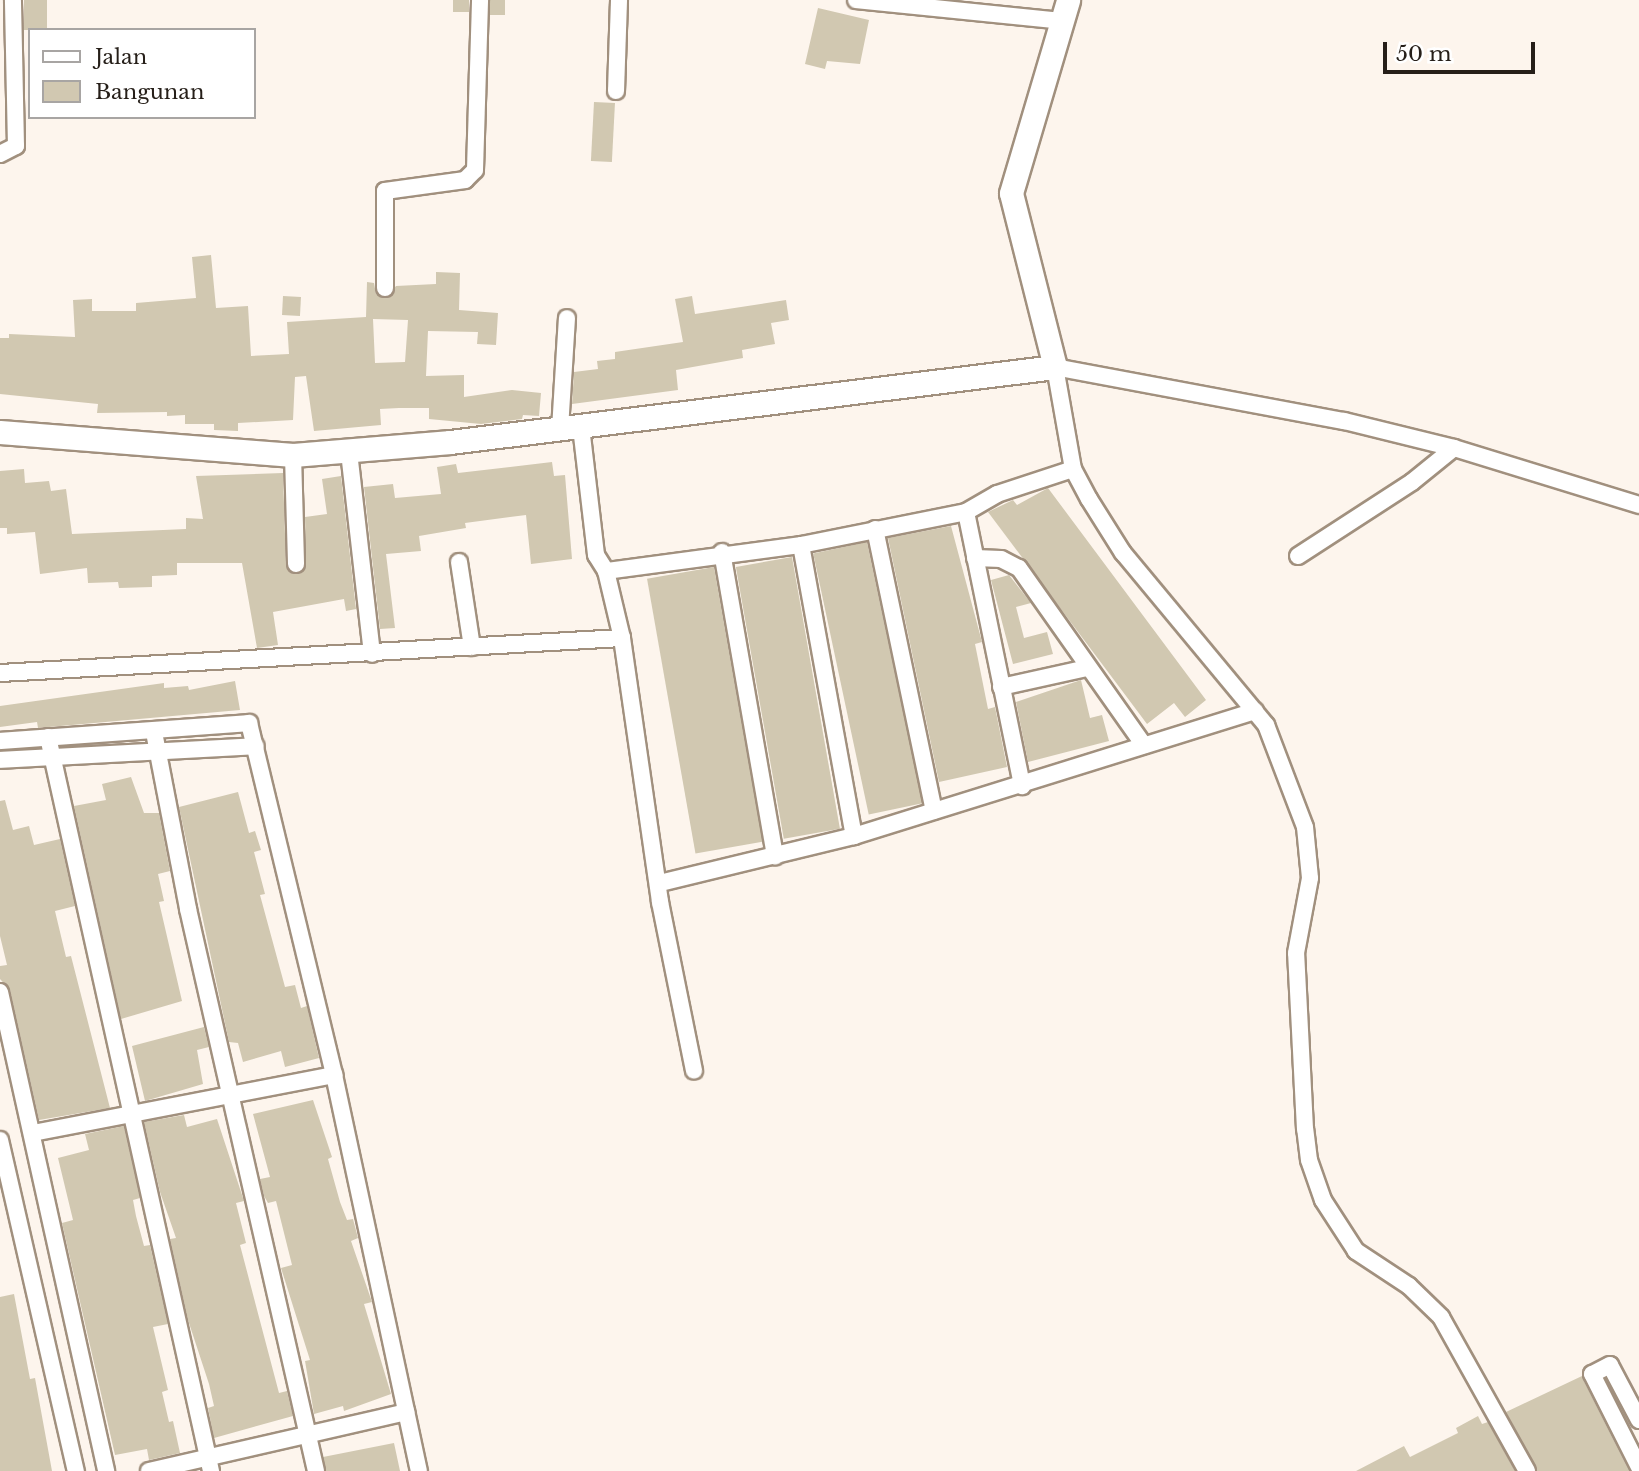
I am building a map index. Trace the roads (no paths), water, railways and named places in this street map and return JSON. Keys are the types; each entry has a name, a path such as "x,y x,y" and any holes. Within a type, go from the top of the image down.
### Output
{"street":[{"path":"0,154 16,146 7,40 13,0"},
{"path":"386,288 385,191 465,180 475,170 480,0"},
{"path":"616,92 619,0"},
{"path":"856,0 1064,10 1011,193 1055,367 1073,468 1123,553 1255,711 1276,745 1305,827 1310,878 1297,966 1305,1129 1319,1190 1356,1251 1409,1286 1441,1317 1527,1471"},
{"path":"567,318 570,428 596,555 606,571 622,638 660,883 694,1071"},
{"path":"0,432 293,455 349,452 570,428 1055,367 1273,407 1454,448 1639,505"},
{"path":"1298,556 1412,482 1454,448"},
{"path":"349,452 372,654"},
{"path":"293,455 296,564"},
{"path":"606,571 722,552 801,545 966,512 998,494 1073,468"},
{"path":"966,512 1022,786"},
{"path":"875,529 934,811"},
{"path":"801,545 854,836"},
{"path":"722,552 775,856"},
{"path":"975,558 1001,559 1019,568 1087,668 1144,745"},
{"path":"459,562 472,647"},
{"path":"0,673 622,638"},
{"path":"1001,687 1087,668"},
{"path":"660,883 854,836 1022,786 1255,711"},
{"path":"0,741 153,732 248,722 334,1075 419,1471"},
{"path":"153,732 316,1471"},
{"path":"90,734 93,754"},
{"path":"48,737 209,1464"},
{"path":"0,760 51,755 158,754 256,746"},
{"path":"0,992 106,1471"},
{"path":"33,1133 334,1075"},
{"path":"0,1140 76,1471"},
{"path":"1639,1420 1610,1365 1592,1374 1639,1467"},
{"path":"149,1471 209,1464 406,1412"}]}
